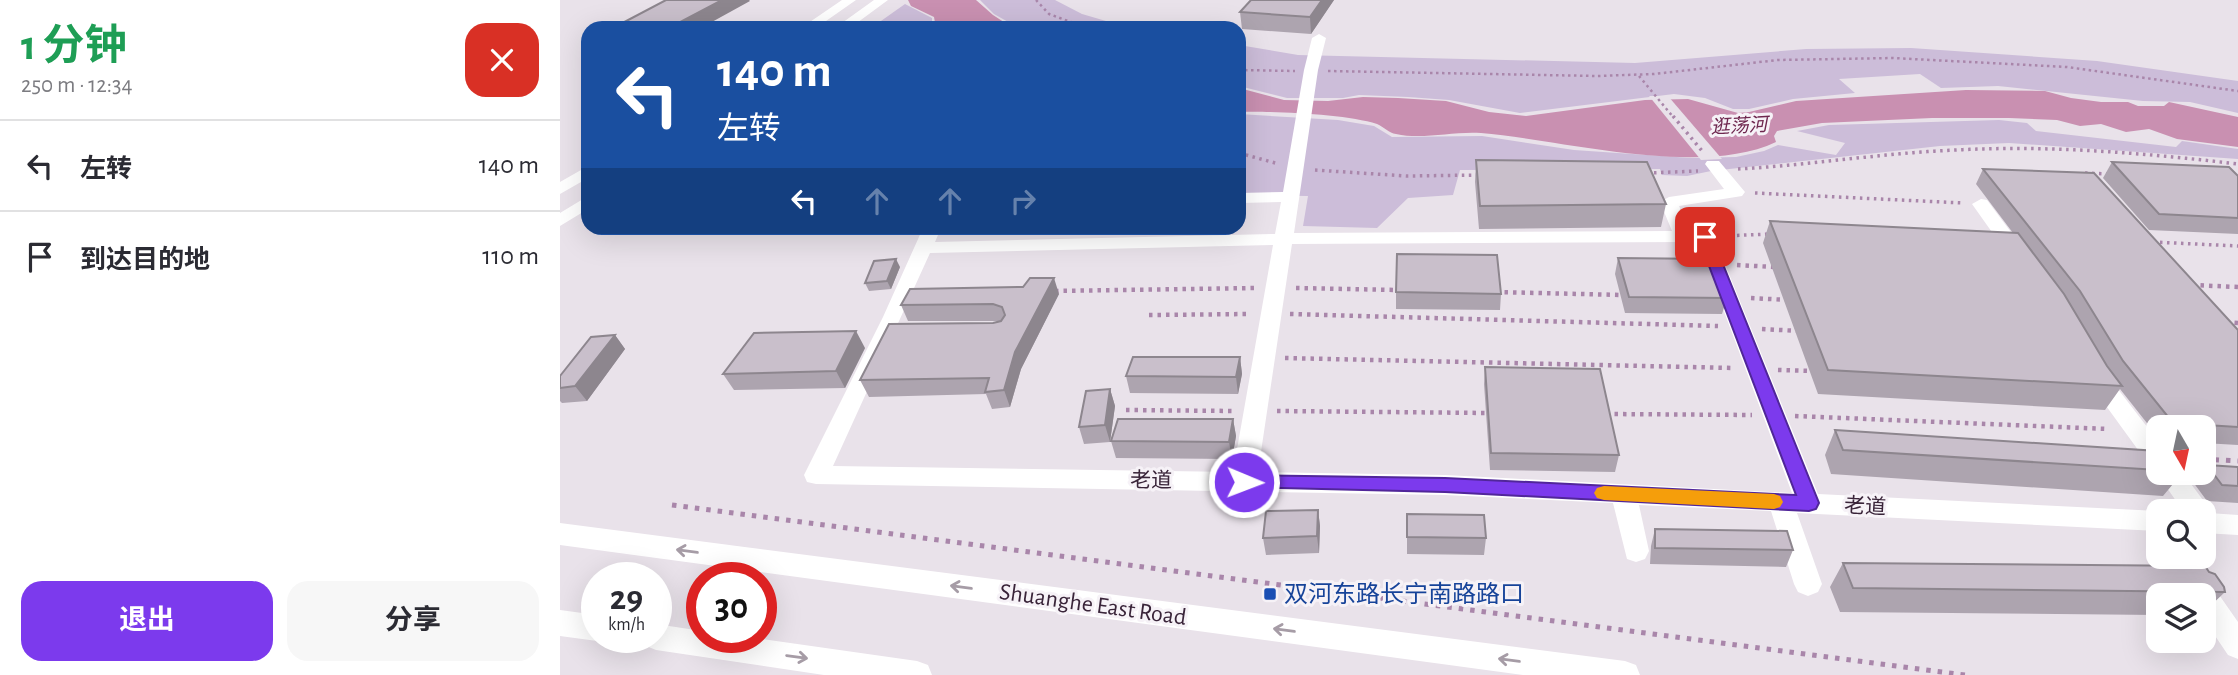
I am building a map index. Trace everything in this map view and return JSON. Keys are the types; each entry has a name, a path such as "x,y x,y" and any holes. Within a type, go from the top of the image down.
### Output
{"street":[{"path":"818,21 850,0"},
{"path":"851,21 879,2"},
{"path":"1244,482 1310,75 1319,38"},
{"path":"1713,164 1736,192"},
{"path":"560,189 581,176"},
{"path":"1736,192 1669,202 1716,265 1809,503"},
{"path":"1246,198 1290,197"},
{"path":"1981,204 2028,268"},
{"path":"560,221 581,206"},
{"path":"911,331 886,331 929,235"},
{"path":"923,248 1284,239 1694,236"},
{"name":"老道","path":"886,331 816,475 1445,485 2146,522"},
{"path":"2089,362 2101,384 2146,443"},
{"path":"1624,494 1636,551"},
{"path":"1781,502 1808,584"},
{"path":"2216,521 2238,525"},
{"name":"Shuanghe East Road","path":"560,534 1625,675"},
{"path":"2186,569 2238,646"},
{"path":"560,623 581,626"},
{"path":"672,639 917,675"}],"path":[{"path":"1036,0 1049,14 1068,21"},
{"path":"1246,70 1310,75 1639,75 1775,60 1862,58 1982,62 2113,73 2238,91"},
{"path":"1639,75 1713,164"},
{"path":"2085,173 2113,174"},
{"path":"1736,192 1981,204"},
{"path":"1694,236 1774,234"},
{"path":"2146,241 2238,246"},
{"path":"1716,265 1785,268"},
{"path":"2185,285 2238,288"},
{"path":"1041,292 1276,288 1413,291"},
{"path":"1495,292 1632,295"},
{"path":"1728,297 1797,300"},
{"path":"1149,315 1272,313 1740,327 1809,332"},
{"path":"2217,322 2238,323"},
{"path":"1264,358 1825,372"},
{"path":"1126,410 1502,413"},
{"path":"1597,414 1774,415 2136,430"},
{"path":"2216,459 2238,461"},
{"path":"672,505 1965,675"}],"shaded area":[{"path":"980,0 1055,0 1082,14 1106,21 1006,21 994,14"},
{"path":"905,4 932,18 932,21 881,21"},
{"path":"1246,46 1298,55 1635,63 1806,49 1911,48 2097,61 2238,81 2238,113 2190,102 2143,101 1998,86 1941,88 1920,74 1839,79 1855,93 1793,99 1749,109 1733,109 1705,98 1674,94 1520,113 1449,100 1408,97 1359,95 1343,98 1287,98 1246,88"},
{"path":"1246,114 1338,120 1374,126 1392,137 1482,136 1574,150 1691,158 1736,157 1778,145 1836,155 1845,143 1797,131 1829,125 1999,120 2027,123 2036,131 2176,147 2182,141 2238,149 2238,159 2009,143 1940,146 1711,171 1687,176 1662,175 1660,169 1460,170 1453,195 1408,198 1377,228 1303,226 1308,196 1246,195"}],"water":[{"path":"908,0 976,0 1002,21 935,21 934,17 911,6"},
{"name":"逛荡河","path":"1246,90 1284,100 1328,101 1363,97 1446,101 1489,112 1526,116 1645,100 1688,99 1738,113 1796,101 1966,90 2045,91 2071,98 2128,102 2138,106 2164,106 2169,102 2238,117 2238,147 2177,139 2149,129 2126,132 2101,124 2080,126 2057,120 1932,118 1822,123 1777,131 1774,136 1776,142 1745,152 1709,157 1671,157 1481,133 1406,136 1364,121 1289,113 1246,112"}],"pier":[{"path":"1649,96 1668,96 1722,159 1701,160"}],"building":[{"path":"666,0 722,0 682,21 626,21"},
{"path":"1251,0 1322,0 1310,17 1240,12"},
{"path":"1476,160 1647,162 1666,204 1480,206"},
{"path":"2112,162 2229,167 2238,176 2238,218 2159,214"},
{"path":"1983,169 2094,173 2238,330 2238,427 2216,426 2216,415 2167,415 2123,361 2080,291"},
{"path":"1770,221 2018,233 2064,294 2122,386 1828,370"},
{"path":"1397,254 1497,255 1501,294 1396,292"},
{"path":"1618,258 1712,259 1727,298 1629,297"},
{"path":"896,259 887,281 865,283 874,261"},
{"path":"1030,278 1054,278 1015,352 1004,390 985,392 989,378 860,380 889,324 993,323 1001,321 1005,315 1002,307 993,304 901,305 910,289 1023,287"},
{"path":"856,331 836,371 723,374 754,333"},
{"path":"615,335 575,386 560,388 560,376 591,337"},
{"path":"1133,357 1240,357 1236,377 1126,376"},
{"path":"1485,367 1600,369 1619,455 1491,453"},
{"path":"1110,389 1105,425 1079,427 1086,391"},
{"path":"1118,419 1233,419 1229,442 1111,441"},
{"path":"1835,430 2146,450 2146,469 1843,450"},
{"path":"2216,466 2238,467 2238,486 2222,485 2216,477"},
{"path":"1318,510 1317,536 1263,538 1266,511"},
{"path":"1407,514 1484,515 1486,538 1407,537"},
{"path":"1655,529 1787,531 1793,550 1655,548"},
{"path":"1843,563 2146,566 2146,569 2207,569 2215,574 2225,592 2216,592 2216,583 2146,583 2146,591 1853,588"}],"slow traffic":[{"path":"1604,493 1774,502"}],"place":[{"name":"双河东路长宁南路路口","path":"1270,594"}],"route":[{"path":"1244,482 1445,485 1809,503 1705,237"}]}
